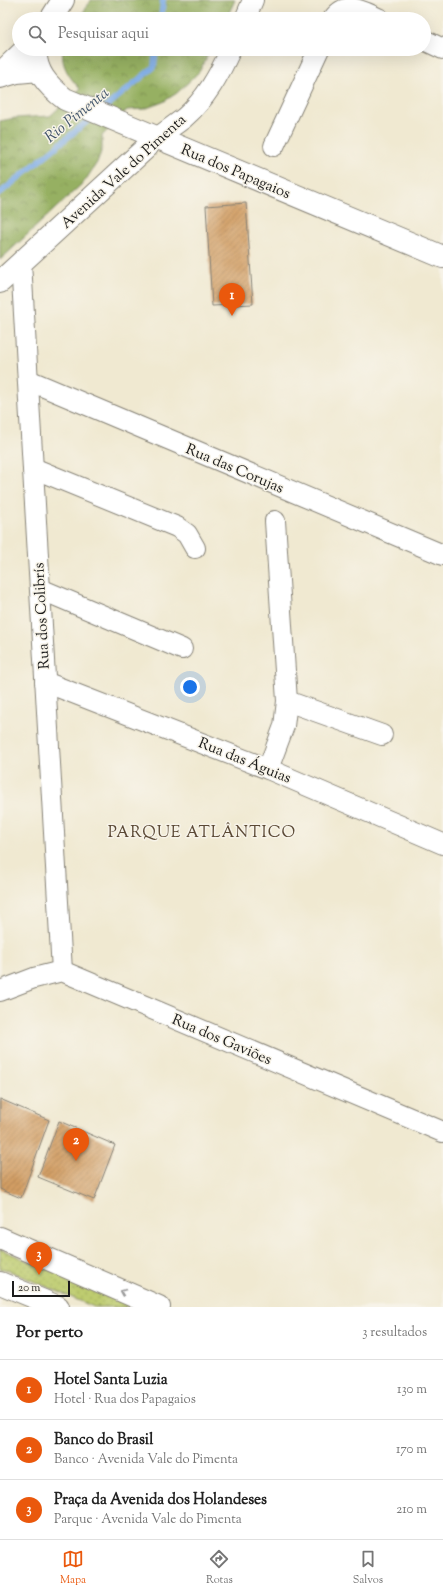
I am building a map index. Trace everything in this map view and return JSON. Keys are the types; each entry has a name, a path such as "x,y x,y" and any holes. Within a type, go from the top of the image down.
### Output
{"main road":[{"path":"55,12 63,0"},
{"path":"0,76 19,56"},
{"path":"0,76 17,72 38,59"},
{"name":"Rua dos Papagaios","path":"38,59 50,86 65,99 128,125 152,142 443,257"},
{"name":"Avenida Vale do Pimenta","path":"0,282 152,142"},
{"path":"0,1238 159,1307"},
{"path":"0,1283 58,1307"}],"street":[{"path":"248,12 253,0"},
{"path":"337,12 343,7 350,7 362,12"},
{"path":"431,43 443,48"},
{"name":"Avenida Vale do Pimenta","path":"152,142 196,106 211,88 227,56"},
{"path":"274,146 316,56"},
{"name":"Rua dos Colibrís","path":"22,262 62,971"},
{"name":"Rua das Corujas","path":"28,380 443,555"},
{"path":"33,468 177,527 187,534 195,548"},
{"path":"268,769 284,726 287,700 275,521"},
{"path":"40,589 182,649"},
{"name":"Rua das Águias","path":"45,682 268,769 443,844"},
{"path":"287,700 382,735"},
{"path":"0,991 34,978 62,971"},
{"name":"Rua dos Gaviões","path":"62,971 443,1132"}],"green space":[{"path":"91,0 235,0 229,12 83,12"},
{"path":"62,56 207,56 199,72 177,93 163,102 144,109 127,110 102,136 102,148 98,161 85,181 0,260 0,121 15,118 50,116 80,89 69,76"},
{"path":"0,1249 137,1307 94,1307 5,1269 0,1269"}],"building":[{"path":"246,203 253,304 212,306 206,206"},
{"path":"0,1099 49,1120 21,1198 0,1189"},
{"path":"59,1121 115,1145 94,1200 38,1177"}],"waterway":[{"name":"Rio Pimenta","path":"162,12 163,0"},
{"name":"Rio Pimenta","path":"102,110 154,67 155,56"},
{"name":"Rio Pimenta","path":"0,193 95,115"}],"place":[{"name":"Hotel Santa Luzia","path":"232,316"},
{"name":"Banco do Brasil","path":"76,1161"},
{"name":"Praça da Avenida dos Holandeses","path":"39,1275"}],"district":[{"name":"PARQUE ATLÂNTICO","path":"202,831"}]}
